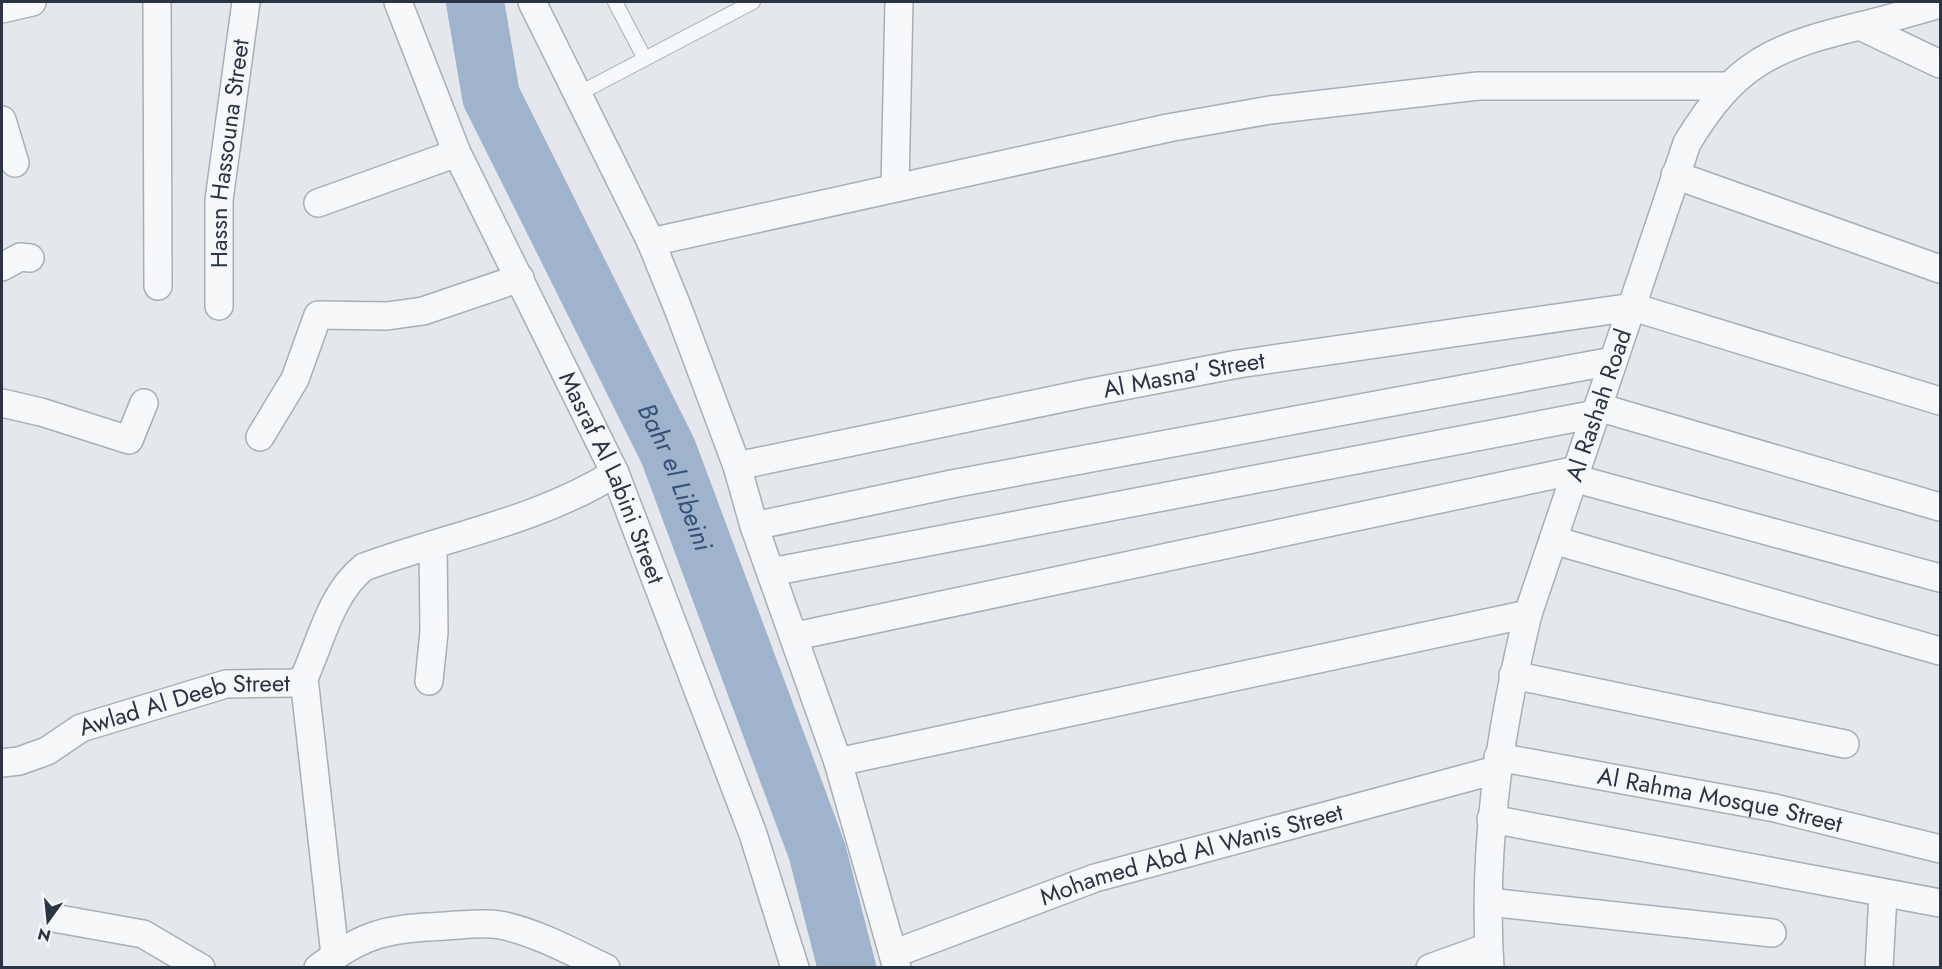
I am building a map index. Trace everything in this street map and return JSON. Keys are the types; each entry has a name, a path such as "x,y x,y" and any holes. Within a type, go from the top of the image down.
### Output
{"street":[{"path":"2,9 32,2"},
{"path":"157,2 158,286"},
{"name":"Hassn Hassouna Street","path":"219,306 219,200 246,2"},
{"name":"Masraf Al Labini Street","path":"398,2 457,153 615,473 753,834 795,968"},
{"path":"532,2 651,242 737,466 754,526 796,636 838,762 895,961"},
{"path":"895,187 899,2"},
{"name":"Al Rashah Road","path":"1489,957 1491,819 1497,763 1513,675 1528,614 1633,307 1675,175 1688,143 1699,122 1728,86 1757,63 1789,45 1823,33 1860,26 1941,4"},
{"path":"1860,26 1941,64"},
{"path":"651,242 1168,128 1270,110 1478,86 1728,86"},
{"path":"2,120 15,163"},
{"path":"318,203 457,153"},
{"path":"1675,175 1941,269"},
{"path":"2,267 20,257 30,258"},
{"path":"260,437 295,379 318,315 387,316 423,311 520,278"},
{"path":"1633,307 1941,402"},
{"name":"Al Masna' Street","path":"737,466 1238,364 1633,307"},
{"path":"754,526 987,477 1613,361"},
{"path":"2,403 40,412 129,440 144,403"},
{"path":"771,572 1597,411 1941,507"},
{"name":"Awlad Al Deeb Street","path":"2,763 19,761 47,751 81,728 226,684 295,682 304,678 326,624 352,576 364,567 546,507 588,490 615,473"},
{"path":"796,636 1575,474 1941,578"},
{"path":"1553,540 1941,651"},
{"path":"429,681 434,632 432,545"},
{"path":"838,762 1528,614"},
{"path":"1513,675 1845,744"},
{"path":"304,678 326,961 385,931 408,927 476,924 499,925 521,931 564,959 606,968"},
{"name":"Al Rahma Mosque Street","path":"1497,763 1775,808 1941,849"},
{"name":"Mohamed Abd Al Wanis Street","path":"895,961 1095,878 1497,763"},
{"path":"1491,819 1941,903"},
{"path":"1879,968 1883,894"},
{"path":"1489,902 1772,933"},
{"path":"59,919 143,934 201,968"},
{"path":"1430,968 1489,957"}],"lane":[{"path":"615,2 645,59"},
{"path":"578,94 746,3"}],"waterway":[{"name":"Bahr el Libeini","path":"475,2 491,96 668,451 817,851 847,968"}]}
